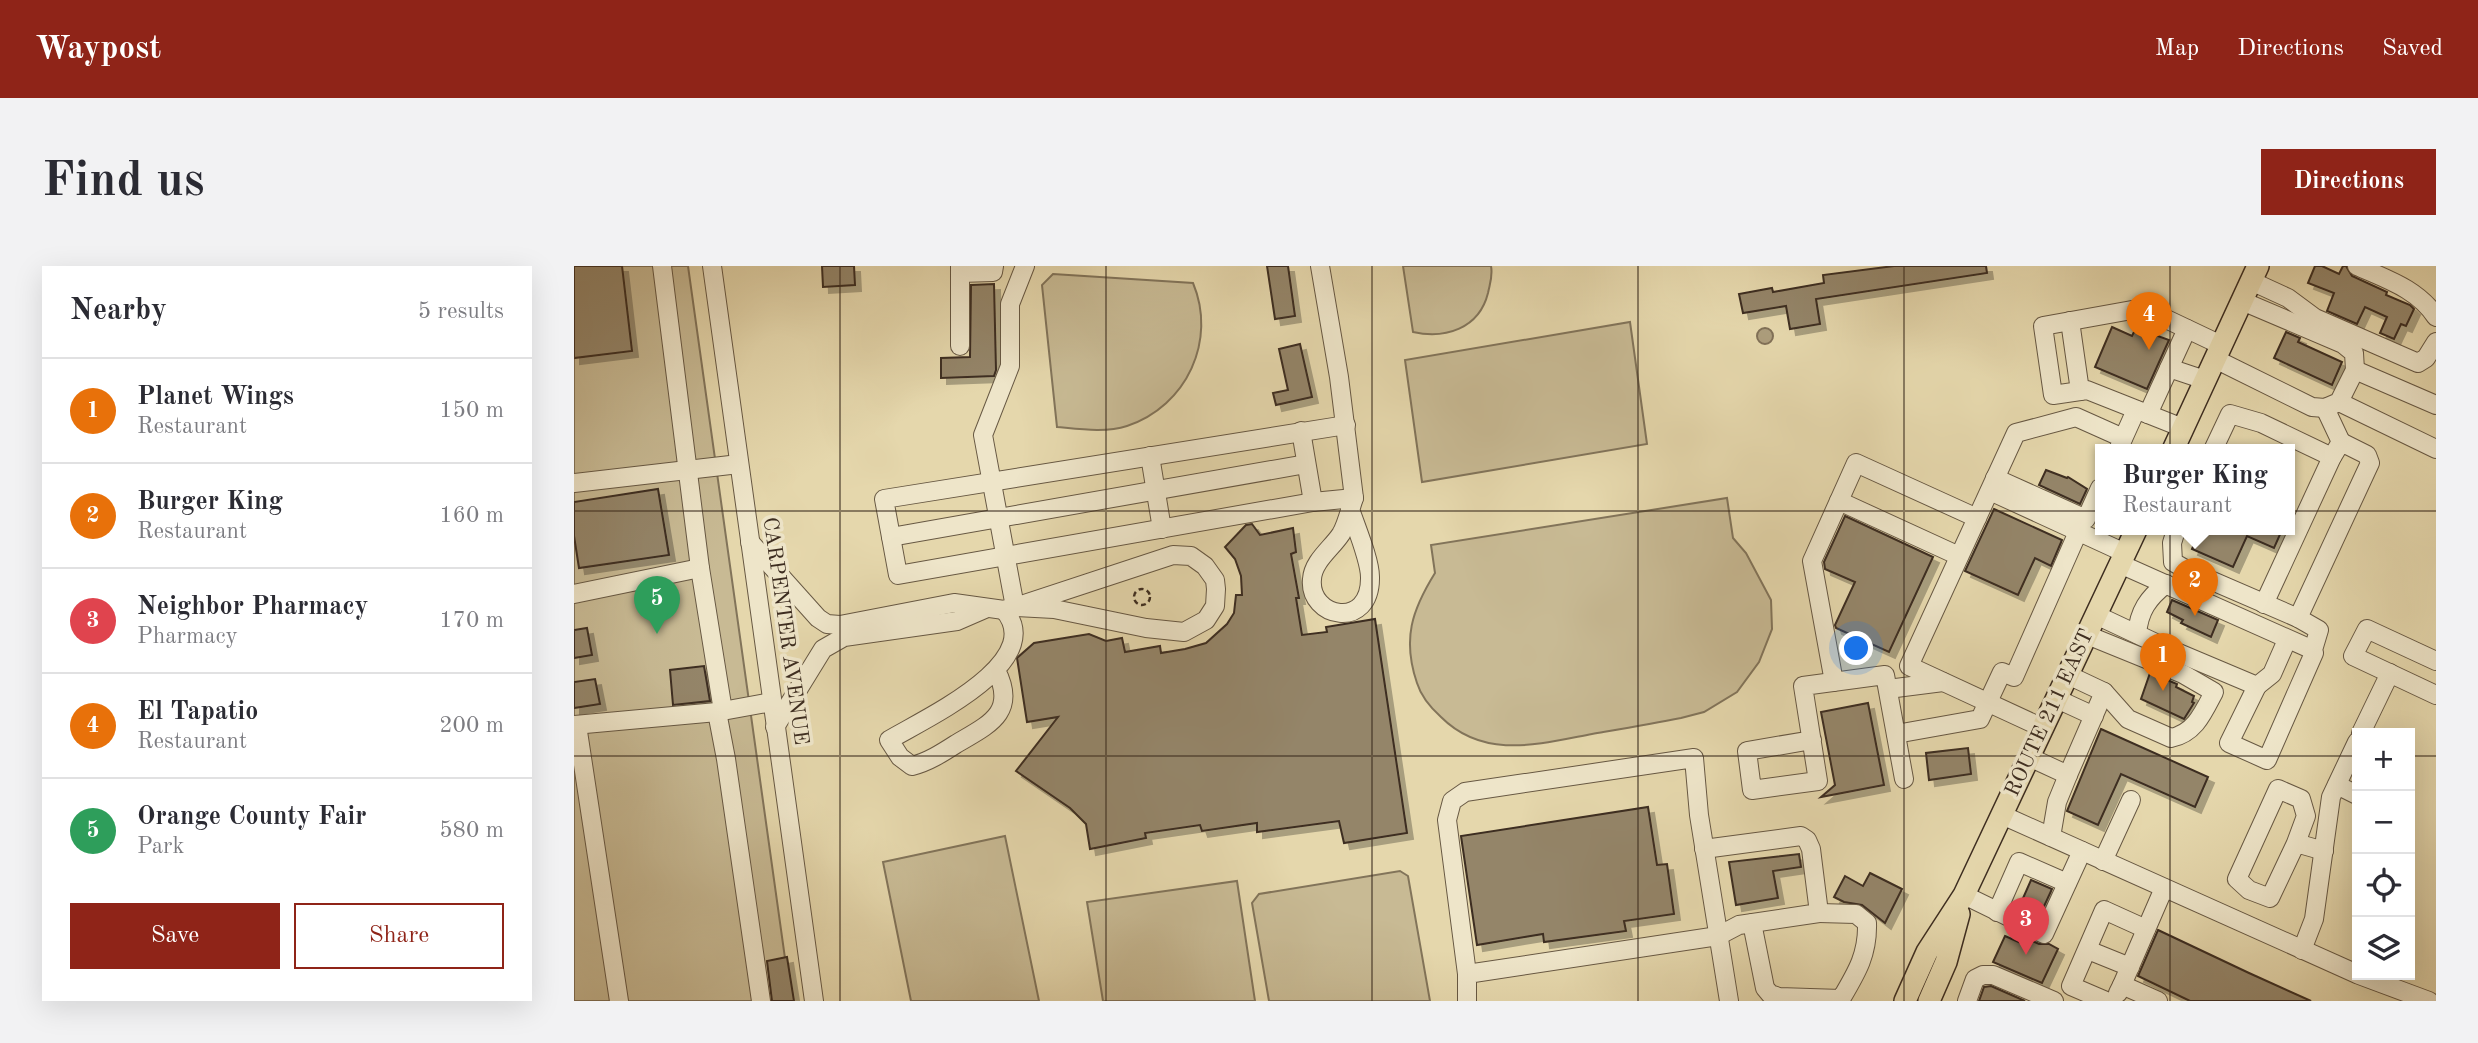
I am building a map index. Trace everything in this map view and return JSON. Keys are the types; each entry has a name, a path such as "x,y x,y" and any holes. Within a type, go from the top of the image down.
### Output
{"main road":[{"path":"2176,444 2254,274"},
{"name":"ROUTE 211 EAST","path":"1905,1001 1927,952 1964,895 2134,535"},
{"name":"ROUTE 211 EAST","path":"1929,1001 1946,962 1964,895"}],"street":[{"path":"662,266 700,568 761,1001"},
{"name":"CARPENTER AVENUE","path":"712,266 814,1001"},
{"path":"960,346 960,270 993,272 993,266"},
{"path":"996,670 1002,681 1004,698 992,723 925,763 912,766 900,757 889,740 976,688 1006,658 1014,634 1011,618 1003,608 1006,556 983,435 1010,366 1010,304 1025,266"},
{"path":"1320,266 1346,425 1352,504 1371,576 1367,598 1352,613 1336,614 1323,605 1312,589 1312,576 1318,563 1342,533 1352,504"},
{"path":"2357,266 2406,288 2427,303 2436,317"},
{"path":"2254,274 2315,318 2436,370"},
{"path":"2242,301 2343,344 2352,351 2355,370 2331,406"},
{"path":"2183,428 2087,390 2053,395 2043,326 2143,307 2188,329 2218,352 2312,407 2331,406 2436,449"},
{"path":"2070,321 2080,391"},
{"path":"2043,728 1909,666 2016,433 2076,417 2121,444 2169,368 2188,329"},
{"path":"2418,363 2426,358 2436,342"},
{"path":"2264,604 2337,450 2331,406 2352,351"},
{"path":"2169,368 2205,380"},
{"path":"2355,370 2436,405"},
{"path":"2216,444 2230,414 2337,450 2367,455 2370,463 2298,618"},
{"path":"1346,425 884,499 898,575 1312,502 1352,504"},
{"path":"1301,431 1312,502"},
{"path":"1150,456 1162,529"},
{"path":"1834,682 1812,561 1856,463 1977,518"},
{"path":"574,484 739,464"},
{"path":"891,537 1306,464"},
{"path":"1992,484 2086,519 2095,500"},
{"path":"1992,484 2169,586 2313,650"},
{"path":"1839,501 1959,556"},
{"path":"1896,734 1980,719 2002,672 2014,677 2078,532"},
{"path":"2169,586 2185,600 2267,640 2271,655 2229,743 2267,760 2314,653 2319,630 2173,562 2174,535"},
{"path":"750,542 818,618 840,634"},
{"path":"775,727 823,649 840,634 954,603 1003,608 1054,609 1146,628 1184,632 1199,625 1211,613 1216,589 1205,566 1191,556 1173,555 1003,608"},
{"path":"574,594 700,568"},
{"path":"2137,634 2143,606 2153,594 2169,586"},
{"path":"2096,615 2255,685"},
{"path":"2436,661 2367,629 2353,656 2436,695"},
{"path":"2068,675 2104,692 2128,719 2171,738 2187,733 2193,727 2214,692 2183,674 2087,635"},
{"path":"2255,685 2272,674 2287,640"},
{"path":"2363,728 2389,673"},
{"path":"1812,740 1803,686 1885,675 1903,779"},
{"path":"1888,689 1943,682"},
{"path":"2051,837 2057,802 2104,692"},
{"path":"2057,699 2094,716"},
{"path":"619,1001 576,725 720,712 772,702"},
{"path":"2302,950 2314,919 2331,797 2352,753"},
{"path":"2029,757 2068,775"},
{"path":"1467,1001 1467,974 1447,820 1452,801 1465,792 1694,758 1704,849 1729,1001"},
{"path":"2337,785 2352,792"},
{"path":"2278,789 2301,799 2306,816 2296,843 2270,898 2249,890 2237,879 2278,789"},
{"path":"2103,861 2130,800"},
{"path":"2002,815 2352,971"},
{"path":"1704,849 1801,836 1807,840 1811,849 1819,913"},
{"path":"2296,843 2324,851"},
{"path":"1964,895 2045,934 2082,851"},
{"path":"1997,912 2019,862 2067,883"},
{"path":"2158,1001 2118,993 2164,888"},
{"path":"2106,1001 2071,986 2104,910 2146,929"},
{"path":"1467,974 1718,936 1738,925 1819,913 1856,914 1867,923 1868,943 1858,971 1841,999 1779,997 1770,994 1765,988 1752,923"},
{"path":"2088,950 2130,967"},
{"path":"1967,1001 1975,979 1983,975 1993,975 2045,999"},
{"path":"2374,980 2430,1001"}],"path":[{"path":"1145,589 1150,596 1143,606 1134,600 1138,590 1145,589"}],"shaded area":[{"path":"574,266 688,266 791,1001 574,1001"},
{"path":"1403,266 1491,266 1491,279 1484,305 1469,323 1459,329 1437,334 1413,332"},
{"path":"1053,274 1193,283 1200,305 1198,348 1192,368 1181,387 1166,403 1148,416 1119,428 1092,430 1057,427 1042,285"},
{"path":"1630,322 1647,444 1422,482 1405,360"},
{"path":"1765,328 1771,330 1771,342 1765,344 1759,342 1757,336 1759,330"},
{"path":"1727,498 1733,538 1746,553 1771,600 1772,629 1759,662 1737,692 1704,712 1681,718 1552,742 1513,745 1475,739 1458,730 1430,706 1419,688 1410,652 1410,639 1415,612 1435,573 1431,545"},
{"path":"1005,836 1039,1001 911,1001 883,862"},
{"path":"1400,871 1408,876 1430,1001 1269,1001 1252,903 1259,894"},
{"path":"1237,881 1255,1001 1103,1001 1087,902"}],"building":[{"path":"574,266 622,266 632,351 574,358"},
{"path":"822,266 854,266 855,285 823,287"},
{"path":"1267,266 1288,266 1295,316 1275,319"},
{"path":"1894,266 1986,266 1987,273 1816,299 1820,324 1790,329 1786,306 1743,313 1739,294 1772,288 1773,292 1824,283 1823,275"},
{"path":"2315,266 2322,266 2339,274 2343,266 2346,266 2352,276 2410,305 2414,309 2406,326 2401,324 2394,339 2380,333 2387,317 2365,307 2357,324 2327,311 2334,293 2308,283"},
{"path":"994,284 994,376 941,378 941,358 970,357 971,285"},
{"path":"2112,327 2132,336 2136,328 2169,340 2147,389 2095,367"},
{"path":"2286,332 2300,338 2298,342 2342,362 2332,385 2274,358"},
{"path":"1300,344 1312,397 1276,405 1273,393 1288,390 1279,349"},
{"path":"2046,470 2068,477 2087,489 2080,504 2039,485"},
{"path":"658,489 669,555 579,568 574,536 574,502"},
{"path":"1994,509 2062,540 2051,566 2035,558 2018,595 1965,571"},
{"path":"1845,516 1933,557 1889,652 1836,628 1835,625 1855,582 1825,569 1824,562"},
{"path":"1252,524 1260,535 1293,528 1296,552 1291,554 1302,635 1327,632 1326,627 1375,619 1407,833 1344,843 1339,821 1257,832 1257,823 1202,831 1200,825 1145,833 1146,838 1090,849 1086,824 1070,808 1016,771 1058,717 1027,722 1017,658 1034,643 1089,634 1106,641 1122,638 1125,652 1160,646 1161,653 1206,643 1227,624 1234,613 1236,595 1242,595 1241,576 1235,559 1225,547 1246,525"},
{"path":"2198,535 2280,535 2274,548 2247,536 2233,567 2192,549"},
{"path":"2172,600 2218,620 2211,637 2181,623 2183,620 2167,612"},
{"path":"587,628 592,655 574,658 574,630"},
{"path":"704,666 710,701 673,705 670,670"},
{"path":"2150,673 2177,684 2176,687 2194,696 2194,703 2184,719 2141,699"},
{"path":"595,679 600,704 574,708 574,682"},
{"path":"1868,703 1884,785 1821,797 1835,785 1821,712"},
{"path":"2101,729 2208,777 2195,807 2121,774 2098,825 2067,811"},
{"path":"1968,748 1971,774 1929,780 1926,753"},
{"path":"1648,807 1657,865 1667,864 1674,914 1624,921 1626,931 1544,942 1543,934 1477,945 1461,836"},
{"path":"1799,854 1801,867 1773,871 1778,898 1736,905 1729,862"},
{"path":"1870,873 1902,889 1885,923 1862,905 1834,897 1845,876 1863,886"},
{"path":"2031,880 2052,889 2040,915 2020,905"},
{"path":"2158,930 2311,1001 2190,1001 2138,976"},
{"path":"2005,936 2023,944 2026,938 2058,949 2042,983 1993,962"},
{"path":"787,957 794,1001 772,1001 767,961"},
{"path":"1991,986 2025,1001 1979,1001 1984,987"}],"place":[{"name":"El Tapatio","path":"2149,350"},
{"name":"Burger King","path":"2195,616"},
{"name":"Orange County Fair","path":"657,634"},
{"name":"Planet Wings","path":"2163,691"},
{"name":"Neighbor Pharmacy","path":"2026,955"}]}
